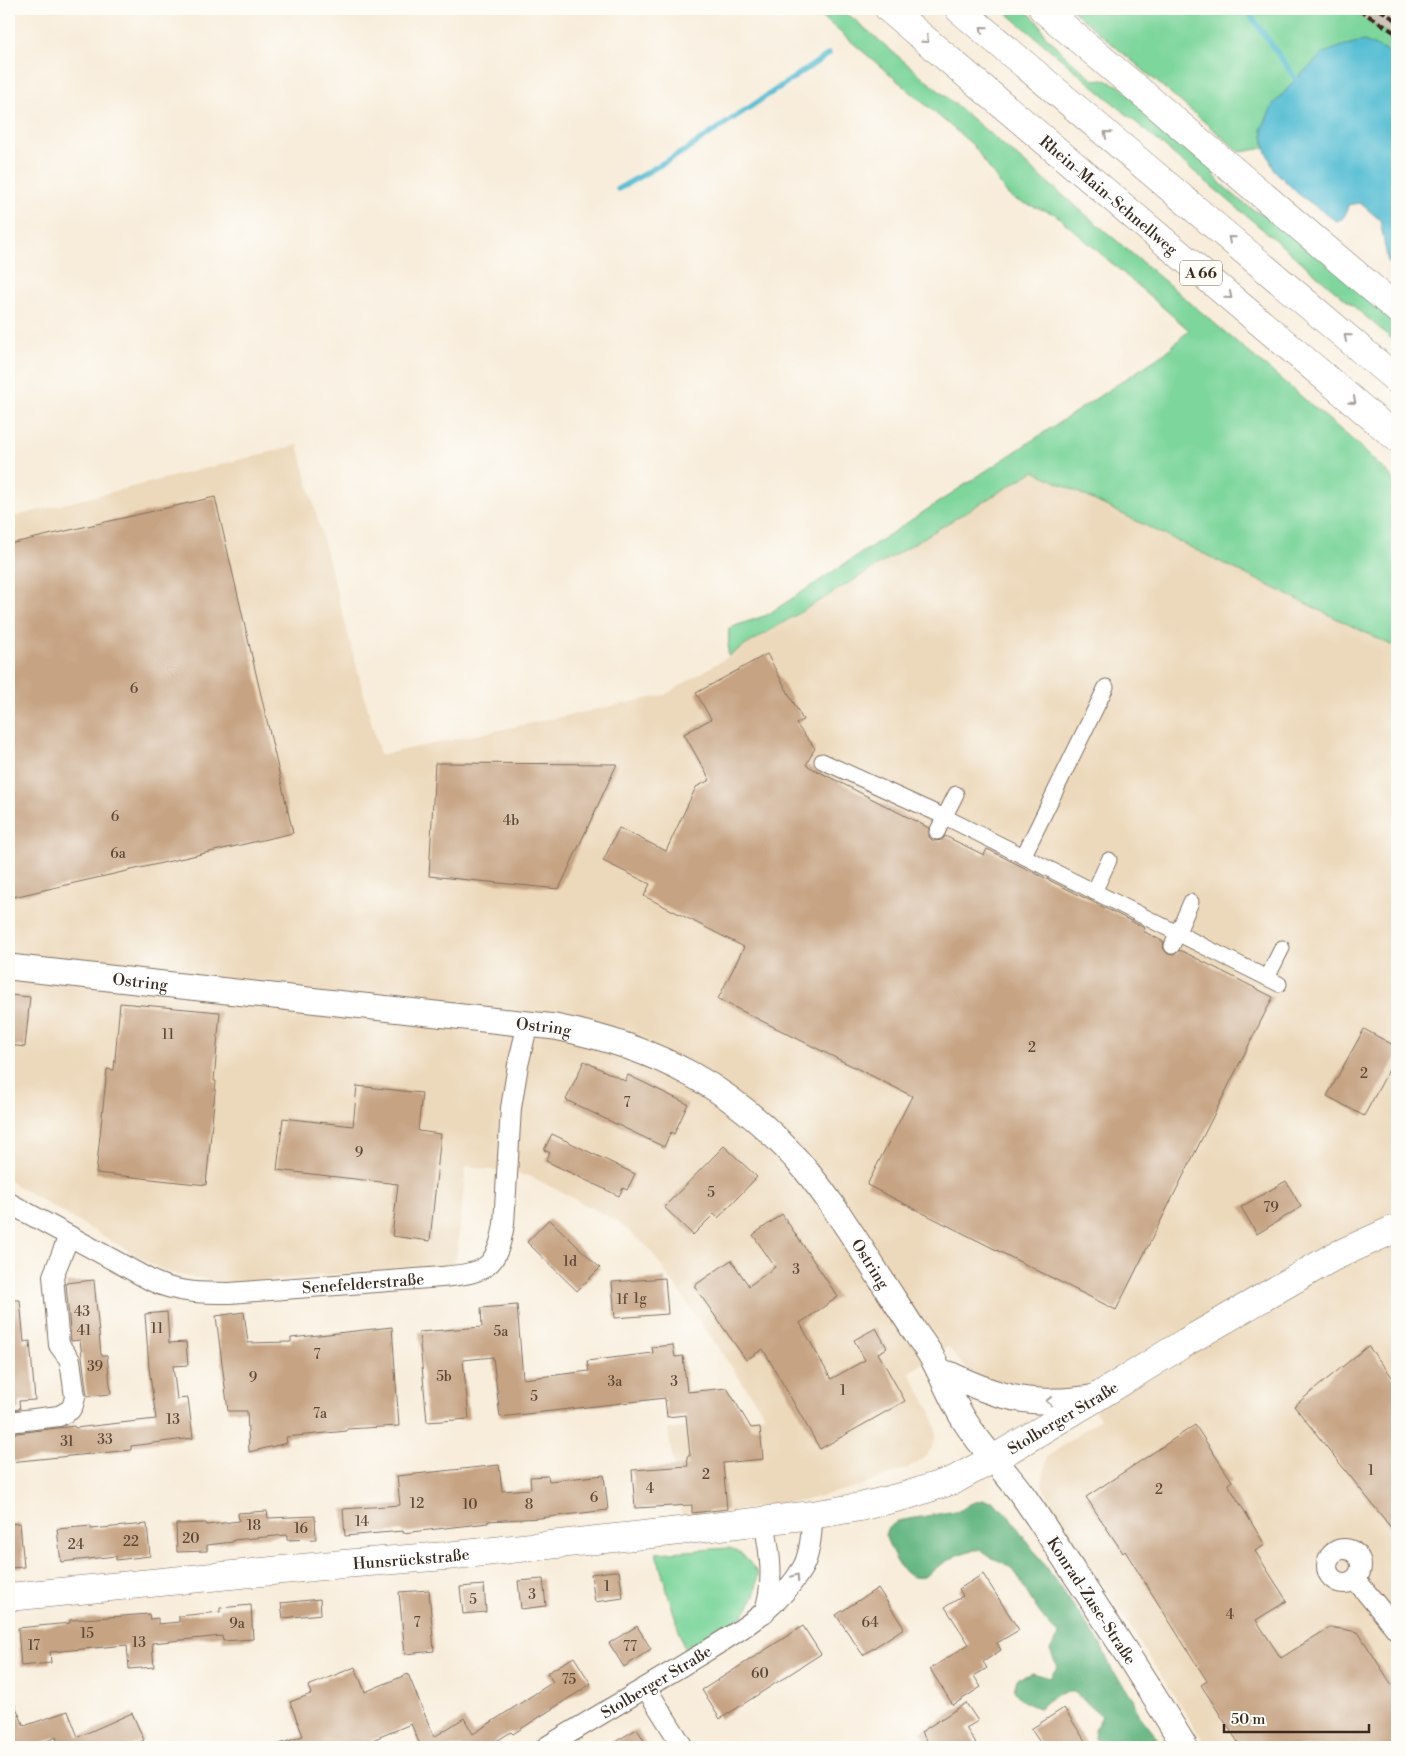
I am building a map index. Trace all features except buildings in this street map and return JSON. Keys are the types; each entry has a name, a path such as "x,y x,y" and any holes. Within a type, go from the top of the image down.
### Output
{"main road":[{"name":"Rhein-Main-Schnellweg","path":"889,9 1397,438"},
{"name":"A 66","path":"959,9 1397,380"},
{"path":"1043,9 1397,309"},
{"path":"1345,1250 1397,1214"},
{"name":"Stolberger Straße","path":"812,1515 860,1507 908,1495 954,1480 995,1458 1192,1338 1345,1250 1397,1228"},
{"name":"Hunsrückstraße","path":"9,1597 343,1564 446,1556 812,1515"}],"street":[{"path":"1024,856 1106,687"},
{"path":"822,761 945,817 1024,856 1094,892 1174,940 1273,981 1282,948"},
{"path":"938,832 956,794"},
{"path":"1094,892 1109,860"},
{"path":"1174,940 1191,902"},
{"name":"Ostring","path":"9,967 528,1023 587,1033 618,1042 649,1053 679,1067 708,1083 760,1123 805,1170 942,1368 974,1408 986,1427 995,1458"},
{"name":"Senefelderstraße","path":"9,1203 162,1286 199,1293 230,1293 391,1282 464,1275 477,1271 494,1260 501,1241 504,1224 511,1108 518,1065 528,1023"},
{"path":"9,1422 60,1416 70,1410 73,1405 75,1397 70,1360 59,1345 53,1276 69,1236"},
{"path":"942,1368 982,1390 1015,1398 1053,1402 1097,1397"},
{"name":"Konrad-Zuse-Straße","path":"995,1458 1025,1498 1142,1676 1185,1747"},
{"name":"Stolberger Straße","path":"546,1747 646,1688 764,1613 788,1588 804,1565 812,1534 812,1515"},
{"path":"764,1521 771,1556 768,1600 764,1613"},
{"path":"1355,1579 1397,1630"},
{"path":"646,1688 683,1747"}],"shaded area":[{"path":"1349,9 1397,9 1397,39 1384,30"},
{"path":"298,445 380,755 665,695 1034,471 1397,648 1397,1747 1207,1747 1052,1506 1042,1485 1047,1457 1100,1419 1078,1387 1050,1395 978,1378 964,1366 948,1347 909,1373 929,1407 935,1424 936,1436 933,1446 925,1457 908,1468 859,1486 802,1501 682,1519 668,1430 765,1415 648,1247 617,1221 530,1176 466,1166 457,1255 453,1265 227,1283 174,1274 158,1268 9,1181 9,518"}],"green space":[{"path":"813,9 842,9 1354,441 1397,482 1397,648 1034,471 728,656 729,628 767,615 1165,353 1189,330 1055,214 1015,200 1007,194 973,145"},
{"path":"1002,9 1024,9 1039,23 1045,36 1094,80 1103,79 1119,86 1215,167 1214,175 1221,184 1242,202 1260,214 1273,216 1397,321 1397,343"},
{"path":"1071,9 1349,9 1397,39 1397,59 1389,52 1262,128 1265,148 1240,152"},
{"path":"982,1500 992,1501 1009,1516 1100,1643 1112,1670 1133,1698 1137,1712 1162,1747 1100,1747 1095,1738 1094,1730 1102,1716 1074,1692 1055,1696 1040,1708 1028,1704 1019,1697 1014,1690 1017,1679 1033,1673 1050,1678 1057,1667 1050,1650 1059,1634 1033,1603 1016,1573 1007,1565 981,1550 974,1550 959,1555 943,1563 924,1577 909,1575 898,1564 885,1535 887,1529 898,1521 961,1510 970,1504"},
{"path":"729,1548 742,1555 758,1574 755,1596 743,1616 685,1651 656,1553"}],"water":[{"path":"1364,41 1389,52 1397,59 1397,271 1388,263 1380,220 1360,203 1348,205 1343,218 1336,221 1297,193 1274,170 1265,148 1262,128 1273,105 1296,79 1324,53 1345,45"}],"waterway":[{"path":"1246,9 1296,79"},
{"path":"618,189 686,150 829,54"}],"railway":[{"path":"1358,9 1397,34"},
{"path":"1379,9 1397,21"}]}
